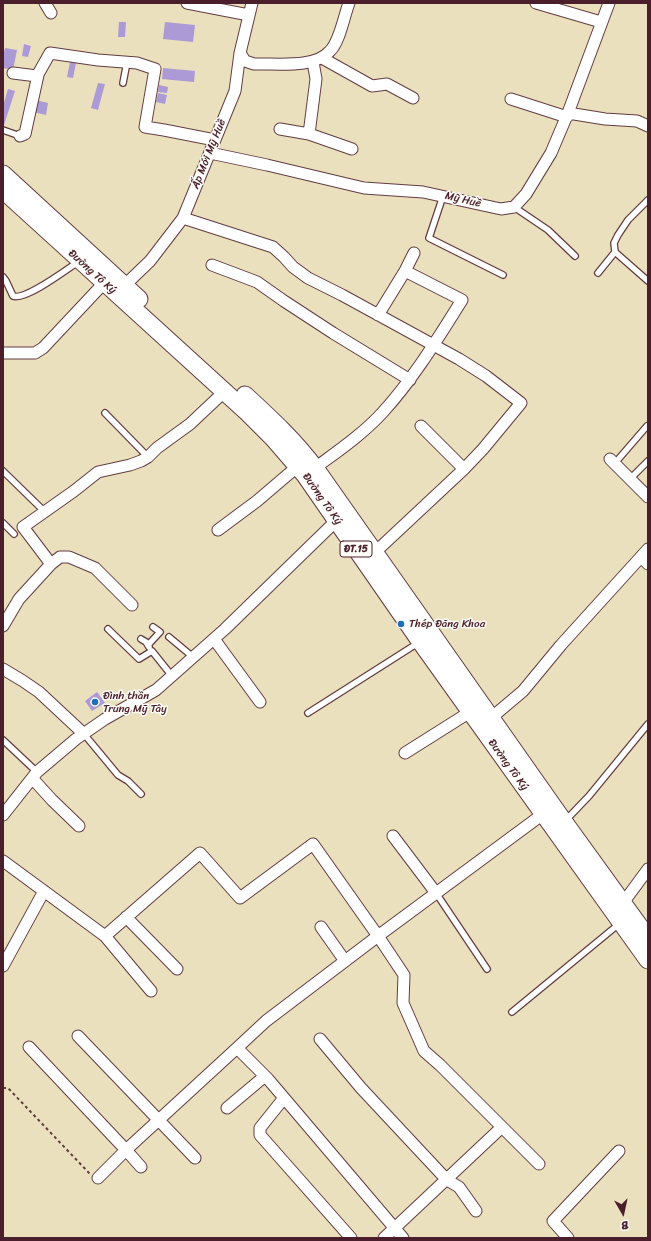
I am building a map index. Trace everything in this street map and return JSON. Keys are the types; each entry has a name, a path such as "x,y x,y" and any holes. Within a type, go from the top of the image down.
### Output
{"main road":[{"name":"Đường Tô Ký","path":"3,174 279,426 300,448 306,467"},
{"name":"Đường Tô Ký","path":"3,190 306,467 369,557 491,718 648,938"},
{"name":"Đường Tô Ký","path":"369,557 420,641 648,960"}],"street":[{"path":"45,3 51,13"},
{"path":"187,3 249,16"},
{"name":"Ấp Mới Mỹ Huề","path":"124,286 150,261 183,218 235,91 240,54 252,3"},
{"path":"317,60 331,51 336,42 349,3"},
{"path":"536,3 601,22"},
{"path":"514,207 526,194 551,153 568,115 609,3"},
{"path":"20,136 25,134 38,75 50,53 98,60 137,63 155,69 145,127 215,140"},
{"path":"240,54 245,61 254,64 317,60 372,86 387,84 413,98"},
{"path":"309,134 317,60"},
{"path":"13,73 34,76 38,75"},
{"path":"511,99 568,115 637,121 648,126"},
{"path":"280,129 309,134 352,149"},
{"name":"Mỹ Huề","path":"210,153 364,188 423,192 501,209 514,207"},
{"path":"183,218 273,246 292,267 308,278 434,345 486,376 521,403 483,449 464,469 369,557"},
{"path":"378,315 414,253"},
{"path":"212,265 257,282 327,329 410,380"},
{"path":"218,530 306,467 353,439 383,413 410,380 462,300 404,271"},
{"path":"3,352 35,353 43,348 104,283"},
{"path":"51,564 18,531 98,472 140,462 148,457 157,448 190,424 224,392"},
{"path":"421,426 464,469"},
{"path":"612,461 648,497"},
{"path":"3,815 34,775 84,734 105,719 156,690 214,639 341,516"},
{"path":"3,626 19,599 51,564 60,557 69,557 95,568 132,605"},
{"path":"491,718 523,691 561,645 646,557"},
{"path":"214,639 260,702"},
{"path":"3,669 39,692 84,734"},
{"path":"405,753 470,712"},
{"path":"34,775 52,800 79,826"},
{"path":"98,1178 158,1120 266,1021 543,814"},
{"path":"393,836 436,893"},
{"path":"104,936 200,853 240,898 313,844 378,936 404,976 404,1003 424,1050 539,1164"},
{"path":"3,861 104,936 151,991"},
{"path":"623,903 648,869"},
{"path":"3,966 44,892"},
{"path":"126,917 177,970"},
{"path":"321,928 345,961"},
{"path":"78,1036 194,1158"},
{"path":"320,1039 361,1088 447,1180 459,1187 476,1211"},
{"path":"29,1047 141,1166"},
{"path":"237,1048 265,1076 403,1238"},
{"path":"227,1108 265,1076"},
{"path":"284,1098 260,1128 260,1135 351,1238"},
{"path":"384,1238 502,1127"},
{"path":"568,1238 553,1221 619,1151"}],"lane":[{"path":"123,83 127,62"},
{"path":"3,130 20,136"},
{"path":"443,196 429,238 503,275"},
{"path":"648,200 628,220 614,243 615,252 648,281"},
{"path":"514,207 548,230 575,256"},
{"path":"598,273 615,252"},
{"path":"3,277 6,280 13,296 18,298 32,292 80,261"},
{"path":"105,413 148,457"},
{"path":"612,461 647,426"},
{"path":"630,479 648,461"},
{"path":"3,471 45,512"},
{"path":"3,523 18,531"},
{"path":"148,645 160,632 153,627"},
{"path":"108,629 139,659 152,651"},
{"path":"169,637 193,657"},
{"path":"141,639 148,645 172,676"},
{"path":"308,713 420,641"},
{"path":"564,822 589,796 648,724"},
{"path":"84,734 118,775 128,781 141,794"},
{"path":"3,740 34,775"},
{"path":"436,893 487,970"},
{"path":"512,1012 621,922"}],"path":[{"path":"3,1088 8,1088 90,1174 98,1178"}],"building":[{"path":"119,22 126,22 125,37 118,37"},
{"path":"165,22 195,25 193,42 163,39"},
{"path":"24,44 31,46 28,57 22,56"},
{"path":"5,48 17,50 13,70 3,68"},
{"path":"70,62 76,63 73,78 67,77"},
{"path":"163,68 195,71 194,82 162,79"},
{"path":"98,83 105,84 98,110 91,108"},
{"path":"159,85 168,87 167,93 158,92"},
{"path":"8,89 15,91 3,128 3,106"},
{"path":"158,93 167,95 165,104 156,102"},
{"path":"36,100 48,103 46,115 33,112"},
{"name":"Đình thần Trung Mỹ Tây","path":"97,692 105,703 92,711 85,701"}],"place":[{"name":"Thép Đăng Khoa","path":"401,624"},
{"name":"Đình thần Trung Mỹ Tây","path":"95,702"}]}
